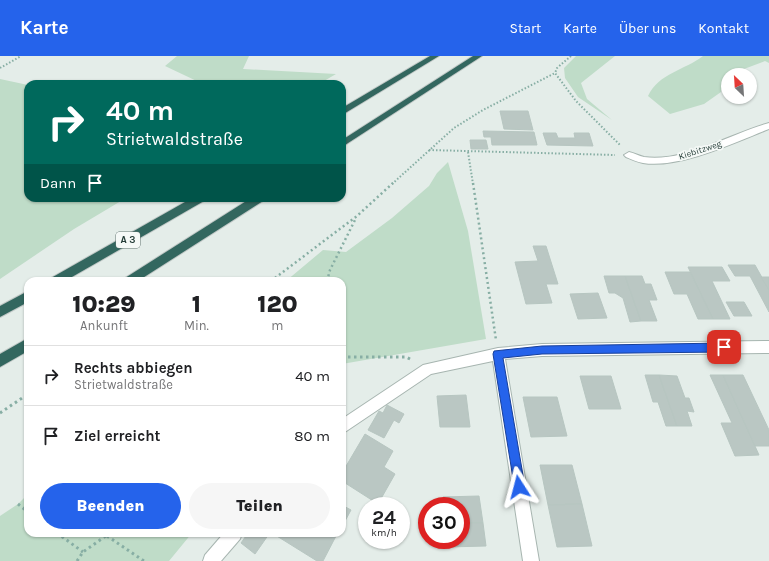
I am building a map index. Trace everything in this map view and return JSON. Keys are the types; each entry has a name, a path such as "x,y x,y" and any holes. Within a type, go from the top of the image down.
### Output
{"highway":[{"path":"346,110 435,56"},
{"path":"346,141 478,56"},
{"name":"A 3","path":"62,277 193,202"},
{"path":"135,277 254,202"},
{"path":"0,312 24,298"},
{"path":"0,361 24,346"}],"street":[{"name":"Kiebitzweg","path":"630,155 644,160 662,160 688,155 769,126"},
{"path":"346,424 428,369 498,354 542,350 769,347"},
{"path":"498,354 531,561"},
{"path":"211,561 231,537"}],"path":[{"path":"0,68 21,56"},
{"path":"276,277 356,216 454,128 483,110 555,73 557,68 571,56"},
{"path":"555,73 576,101 630,155"},
{"path":"429,150 630,155"},
{"path":"468,152 498,354"},
{"path":"327,277 356,216"},
{"path":"346,357 406,356 428,369"},
{"path":"0,413 24,397"},
{"path":"18,504 24,509"},
{"path":"62,537 83,552"},
{"path":"77,561 83,552 104,537"},
{"path":"112,537 144,561"}],"green space":[{"path":"177,56 249,56 243,69 336,74 326,80 195,80 165,66"},
{"path":"576,56 615,56 581,83 587,99 612,120 578,97 565,78 564,68"},
{"path":"703,56 769,56 769,63 765,61 746,68 721,68 721,92 704,104 670,114 648,96 653,88 665,77"},
{"path":"0,79 24,84 24,202 119,202 74,229 0,279"},
{"path":"448,162 468,231 486,339 346,363 346,277 291,277 323,250 346,252 392,218 429,186 437,173"},
{"path":"24,498 24,537 189,537 169,561 0,561 0,516"}],"building":[{"path":"500,111 528,111 533,130 504,129"},
{"path":"483,131 534,132 537,145 492,145 491,137 484,137"},
{"path":"543,133 556,133 558,138 575,138 574,133 589,133 593,146 547,145"},
{"path":"470,140 486,140 488,149 471,149"},
{"path":"533,246 546,246 558,284 546,284 552,303 526,304 515,262 538,261"},
{"path":"728,265 755,265 769,290 769,312 750,276 735,276"},
{"path":"688,267 722,267 730,281 712,281 730,319 713,319"},
{"path":"665,272 690,272 713,319 698,319 687,294 674,294"},
{"path":"604,276 625,276 641,321 630,322 623,298 615,293 609,293"},
{"path":"625,276 642,276 645,284 651,284 657,300 649,300 657,321 641,321"},
{"path":"761,277 769,277 769,290"},
{"path":"598,293 607,318 578,319 570,294"},
{"path":"726,302 744,302 752,316 734,316"},
{"path":"645,375 659,375 677,426 666,426 658,402 653,402"},
{"path":"659,375 677,376 685,398 689,398 694,412 687,411 692,426 677,426"},
{"path":"710,375 723,375 759,455 735,456 721,423 732,423"},
{"path":"723,375 743,375 769,430 769,446 755,446"},
{"path":"580,376 611,376 621,409 589,409"},
{"path":"466,395 470,427 440,427 437,396"},
{"path":"523,397 557,397 567,436 531,437"},
{"path":"387,405 404,414 399,423 394,420 384,438 368,430 379,411 383,413"},
{"path":"365,434 393,451 384,467 395,474 382,497 367,497 346,484 346,466"},
{"path":"540,465 572,465 582,504 548,505"},
{"path":"479,496 483,523 470,523 470,497 443,497"},
{"path":"582,504 592,546 557,547 548,505"},
{"path":"346,507 351,510 346,519"},
{"path":"470,523 483,523 486,546 470,546"},
{"path":"245,537 267,537 255,554 241,543"},
{"path":"278,537 335,537 323,561 317,561"}],"route":[{"path":"519,487 498,354 542,350 724,347"}]}
